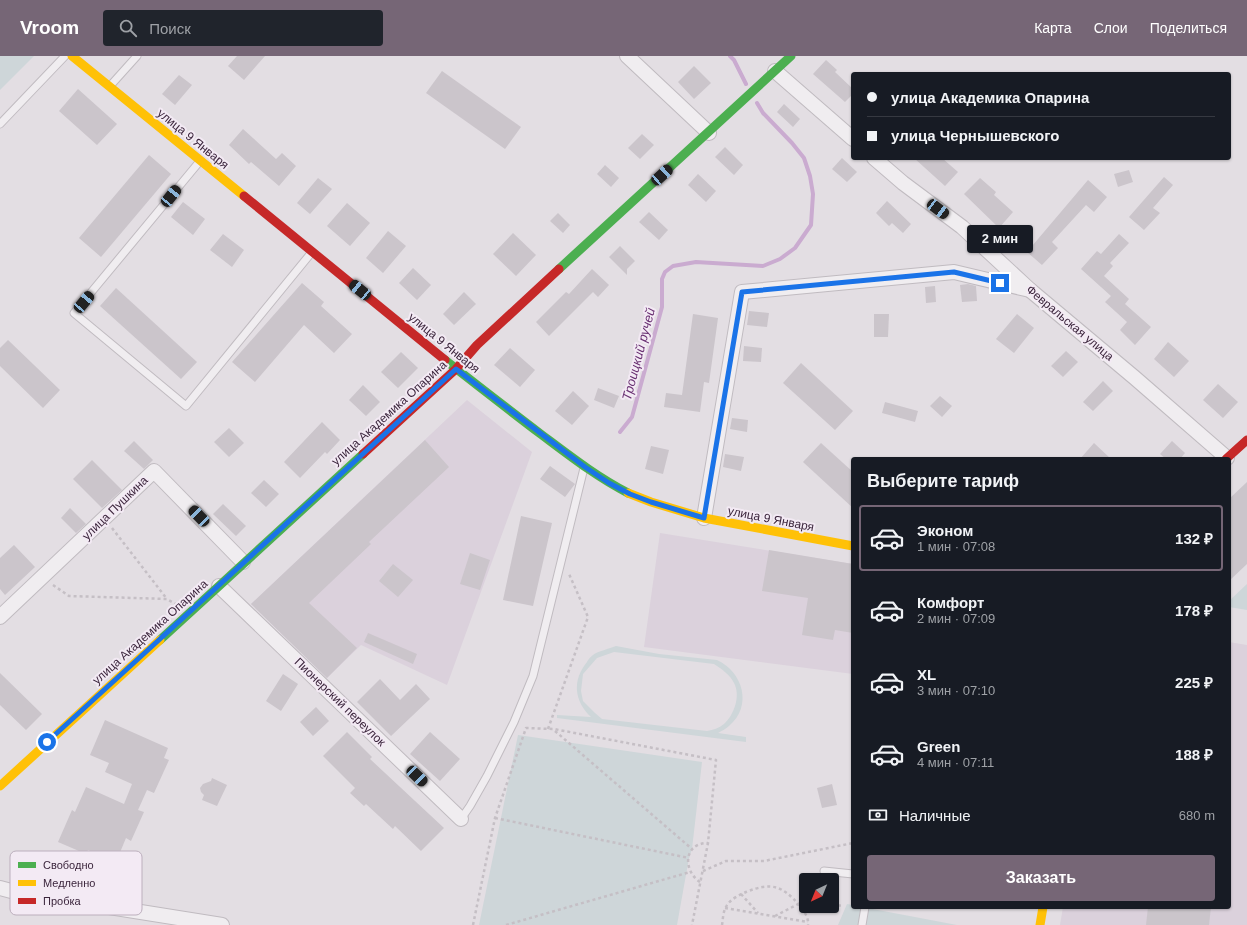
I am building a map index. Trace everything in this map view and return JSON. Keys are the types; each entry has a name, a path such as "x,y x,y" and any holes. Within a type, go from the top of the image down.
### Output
{"street":[{"name":"улица 9 Января","path":"72,56 456,369 585,467 609,483 630,494 704,518 851,546"},
{"path":"627,56 709,133"},
{"name":"улица Академика Опарина","path":"0,786 219,586 243,562 456,369 477,345 791,56"},
{"path":"775,71 851,137"},
{"name":"Февральская улица","path":"876,160 904,184 962,227 1030,290 1135,378 1225,457"},
{"path":"704,518 742,292 954,272 1030,290"},
{"path":"1229,457 1247,440"},
{"name":"улица Пушкина","path":"0,618 154,471 243,562"},
{"name":"Пионерский переулок","path":"219,586 461,819"},
{"path":"0,888 10,891"},
{"path":"1040,925 1043,909"},
{"path":"142,912 222,925"}],"lane":[{"path":"0,124 65,56"},
{"path":"110,87 137,56"},
{"path":"200,160 74,313 186,406 312,251"},
{"path":"461,819 487,776 514,722 533,676 585,467"},
{"path":"824,871 851,874"},
{"path":"862,925 865,909"}],"path":[{"path":"104,518 167,599 189,613"},
{"path":"548,729 588,617 562,559"},
{"path":"42,577 69,596 167,599"},
{"path":"473,925 494,818 526,728 554,730 716,760 708,843 692,925"},
{"path":"554,730 692,850"},
{"path":"494,818 689,858"},
{"path":"700,882 695,879 690,872 689,858 695,846 701,843 708,843"},
{"path":"703,871 726,861 764,861 851,843"},
{"path":"506,925 690,872"},
{"path":"722,925 725,908 728,903 740,894 760,887 775,887 791,895 799,905 775,916"},
{"path":"740,894 759,913"},
{"path":"725,908 775,916 808,924 805,913"}],"shaded area":[{"path":"0,56 34,56 0,90"},
{"path":"467,400 532,452 447,685 361,645 327,678 251,604"},
{"path":"660,533 851,564 851,674 644,647"},
{"path":"1247,584 1247,610 1231,607 1231,599"},
{"path":"1231,642 1247,645 1247,925 1060,925 1063,909 1231,909"},
{"path":"616,646 659,654 717,660 726,665 739,681 743,699 741,709 736,718 728,727 718,733 746,737 746,742 557,718 557,715 591,717 585,711 578,697 577,683 579,676 582,669 592,656 598,652","holes":["614,652 714,664 723,670 734,683 737,699 728,720 718,728 711,730 707,731 602,719 583,701 581,691 583,674 597,658"]},
{"path":"518,735 702,762 692,849 689,858 677,925 479,925"},
{"path":"847,904 851,905 851,909 873,909 957,925 838,925"}],"building":[{"path":"237,56 265,56 244,80 228,66"},
{"path":"826,60 837,70 835,72 851,87 851,96 845,102 813,74"},
{"path":"694,66 711,83 694,99 678,82"},
{"path":"442,71 521,127 505,149 426,93"},
{"path":"179,75 192,85 175,105 162,94"},
{"path":"78,89 117,124 97,145 59,111"},
{"path":"784,104 800,119 793,127 777,112"},
{"path":"243,129 276,159 282,153 296,166 279,186 251,162 249,164 229,145"},
{"path":"642,134 654,145 640,159 628,148"},
{"path":"725,147 743,165 734,175 715,157"},
{"path":"149,155 171,174 101,257 79,238"},
{"path":"842,158 857,172 847,182 832,169"},
{"path":"916,160 944,160 958,172 945,186"},
{"path":"605,165 619,178 611,187 597,174"},
{"path":"1129,170 1133,182 1118,187 1114,174"},
{"path":"698,174 716,191 706,202 688,185"},
{"path":"1164,177 1173,185 1153,208 1160,213 1144,230 1129,217"},
{"path":"318,178 332,189 310,214 297,203"},
{"path":"980,178 996,192 994,195 1013,212 999,228 964,194"},
{"path":"1088,180 1107,197 1094,212 1086,205 1052,242 1058,248 1042,265 1027,252"},
{"path":"887,201 911,224 903,233 892,223 889,226 876,213"},
{"path":"183,202 205,219 193,235 171,217"},
{"path":"347,203 370,223 350,246 327,226"},
{"path":"649,212 668,230 659,240 639,222"},
{"path":"558,213 570,225 563,233 550,221"},
{"path":"388,231 406,246 383,273 366,258"},
{"path":"513,233 536,255 516,276 493,254"},
{"path":"223,234 244,250 232,267 210,250"},
{"path":"1119,234 1129,243 1110,263 1113,266 1104,276 1129,299 1125,304 1151,327 1135,345 1120,330 1127,322 1105,302 1111,296 1081,269 1097,251 1101,254"},
{"path":"620,246 635,261 627,269 627,275 609,257"},
{"path":"413,268 431,285 417,300 399,283"},
{"path":"592,269 609,285 598,297 593,292 549,336 536,322 566,292 569,294"},
{"path":"302,283 324,302 321,306 352,334 334,353 304,325 255,382 232,362"},
{"path":"968,284 976,286 977,301 962,302 960,285"},
{"path":"935,286 936,302 926,303 925,287"},
{"path":"116,288 197,362 181,379 100,306"},
{"path":"464,292 476,304 454,325 443,314"},
{"path":"749,311 769,313 767,327 747,325"},
{"path":"693,314 718,318 709,383 704,382 700,412 664,407 666,393 682,395"},
{"path":"874,314 889,314 888,337 874,337"},
{"path":"1017,314 1034,328 1014,353 996,339"},
{"path":"8,340 60,390 43,408 0,366 0,348"},
{"path":"1168,342 1189,361 1174,377 1154,359"},
{"path":"744,346 762,348 761,362 743,361"},
{"path":"510,348 535,370 520,387 494,365"},
{"path":"1066,351 1078,362 1063,377 1051,366"},
{"path":"401,352 418,368 398,388 381,372"},
{"path":"801,363 853,411 835,430 783,383"},
{"path":"1103,381 1113,391 1093,411 1083,402"},
{"path":"1218,384 1238,402 1223,418 1203,400"},
{"path":"363,385 380,402 366,416 349,400"},
{"path":"598,388 619,396 614,408 594,400"},
{"path":"573,391 589,406 572,425 555,411"},
{"path":"940,396 952,406 942,417 930,406"},
{"path":"885,402 918,411 915,422 882,413"},
{"path":"732,418 748,420 747,432 730,429"},
{"path":"322,422 340,440 327,454 325,452 300,478 284,462"},
{"path":"229,428 244,443 229,457 214,442"},
{"path":"425,440 449,467 369,542 371,544 309,603 357,648 327,678 251,604"},
{"path":"134,441 153,460 144,469 124,451"},
{"path":"1172,441 1185,453 1182,457 1164,457 1160,454"},
{"path":"821,443 851,470 851,506 803,462"},
{"path":"1094,443 1109,457 1082,457"},
{"path":"651,446 669,450 663,474 645,469"},
{"path":"725,454 744,457 741,471 723,467"},
{"path":"92,460 122,490 102,508 73,479"},
{"path":"550,466 575,484 565,497 540,479"},
{"path":"264,480 279,494 266,507 251,493"},
{"path":"1247,482 1247,564 1231,579 1231,497"},
{"path":"223,504 246,526 236,536 213,514"},
{"path":"70,508 86,524 76,533 61,518"},
{"path":"521,516 552,523 533,606 503,600"},
{"path":"14,545 35,567 5,595 0,589 0,558"},
{"path":"769,550 851,564 851,633 835,630 833,640 802,635 808,598 762,591"},
{"path":"470,553 490,560 480,590 460,584"},
{"path":"393,564 413,580 398,597 379,581"},
{"path":"368,633 417,654 413,664 364,642"},
{"path":"0,673 42,714 26,730 0,705"},
{"path":"283,674 298,684 281,711 266,701"},
{"path":"380,679 400,700 416,684 430,699 391,736 357,702"},
{"path":"316,707 329,721 313,736 300,722"},
{"path":"105,720 168,748 164,758 169,760 154,793 147,790 138,810 144,812 131,841 126,838 121,851 79,851 58,842 72,810 75,812 86,787 124,804 132,784 105,772 109,763 90,755"},
{"path":"347,732 372,757 370,759 444,828 421,851 395,826 393,829 366,804 364,806 350,793 355,788 323,756"},
{"path":"430,732 460,759 440,781 410,754"},
{"path":"212,778 227,785 217,806 202,800 204,795 200,788 203,784 211,781"},
{"path":"832,784 837,805 822,808 817,788"},
{"path":"1148,909 1211,909 1209,925 1146,925"}],"waterway":[{"name":"Троицкий ручей","path":"730,56 734,60 746,84"},
{"name":"Троицкий ручей","path":"620,432 632,417 662,307 662,279 665,272 673,266 696,262 763,266 780,259 795,248 811,225 813,194 810,176 804,158 792,143 763,113 757,103"}],"traffic: fast":[{"path":"559,269 791,56"},
{"path":"445,360 573,458 605,480 628,493"},
{"path":"160,640 363,454"}],"traffic: slow":[{"path":"72,56 244,196"},
{"path":"628,493 651,502 704,518 851,546"},
{"path":"0,786 160,640"},
{"path":"1040,925 1043,909"}],"traffic: jam":[{"path":"244,196 445,360"},
{"path":"363,454 456,369 477,345 559,269"},
{"path":"1228,457 1247,440"}],"route":[{"path":"47,742 456,369 585,467 609,483 630,494 651,502 704,518 742,292 954,272 1000,283"}]}
